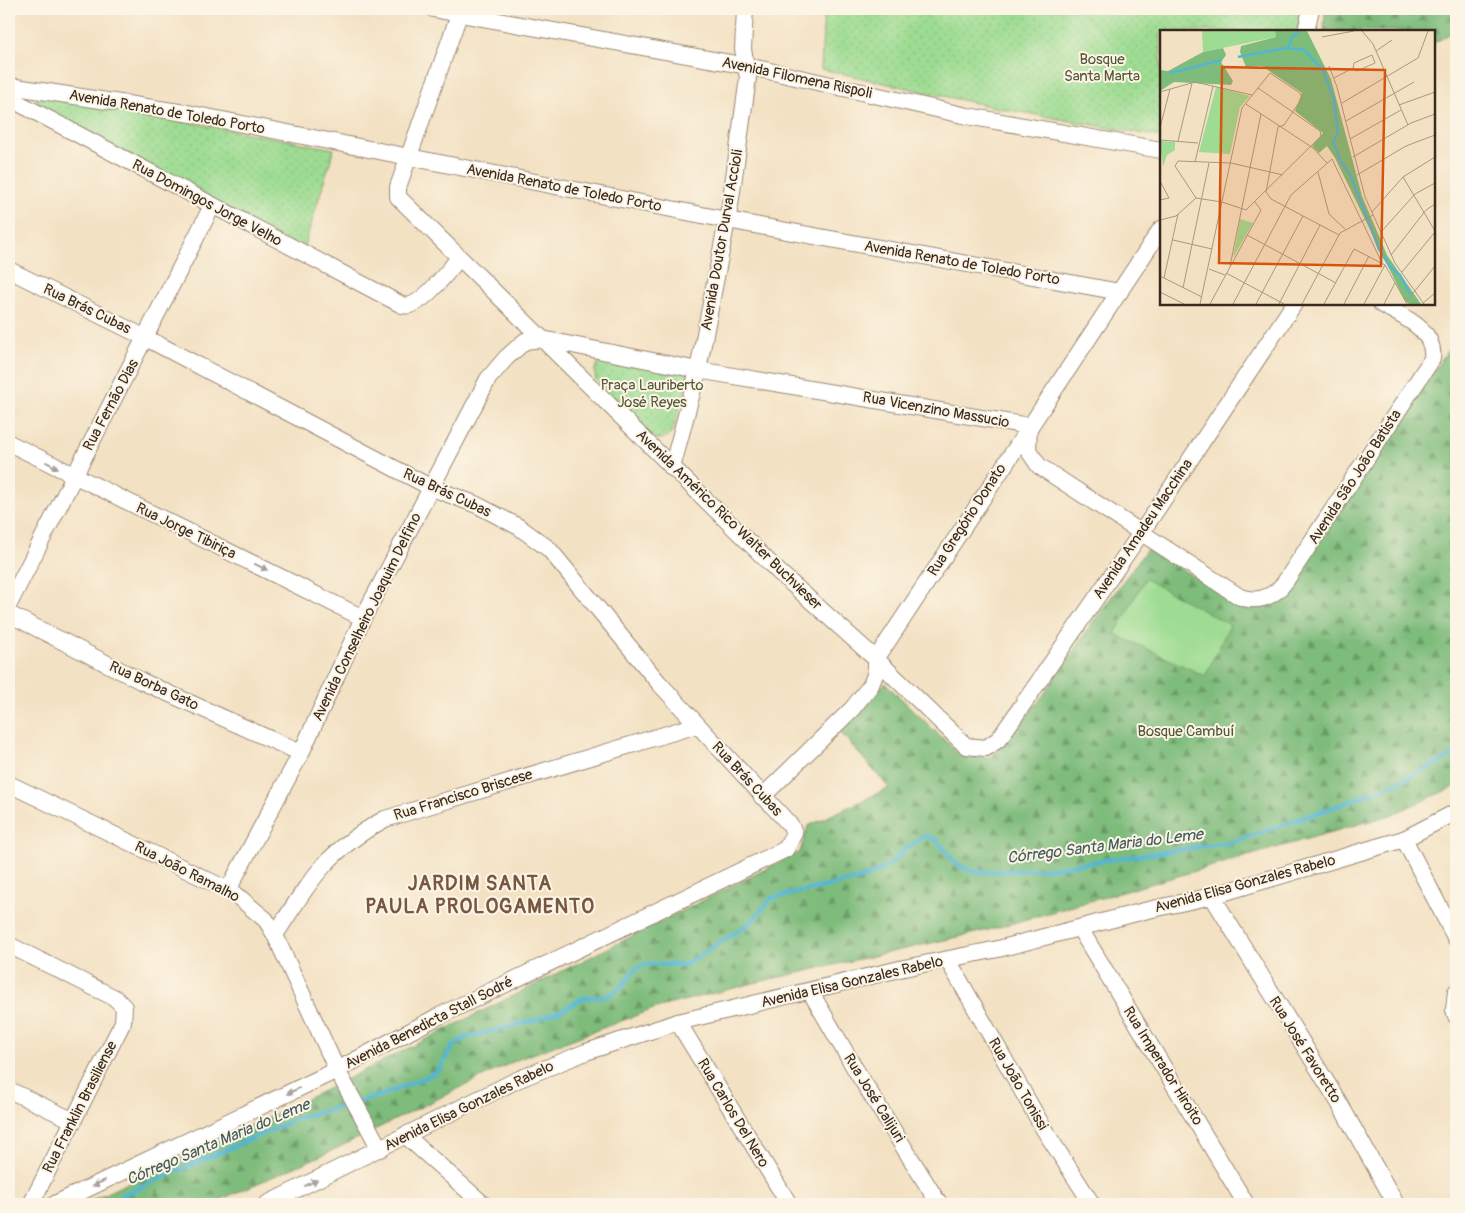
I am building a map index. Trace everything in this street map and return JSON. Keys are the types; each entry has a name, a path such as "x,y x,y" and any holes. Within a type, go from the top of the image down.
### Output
{"street":[{"name":"Avenida Filomena Rispoli","path":"432,9 460,11 747,66 967,116 1160,150"},
{"name":"Avenida Doutor Durval Accioli","path":"672,468 698,370 727,220 748,78 743,49 745,9"},
{"path":"1306,30 1311,9"},
{"path":"410,157 460,11"},
{"name":"Avenida Renato de Toledo Porto","path":"9,86 192,114 727,220 1120,292"},
{"name":"Rua Domingos Jorge Velho","path":"9,98 407,307 418,303 459,258"},
{"name":"Avenida Américo Rico Walter Buchvieser","path":"410,157 398,186 398,196 780,573 876,659 960,741 966,746 986,748"},
{"name":"Rua Fernão Dias","path":"9,604 212,206"},
{"name":"Rua Gregório Donato","path":"762,797 852,709 871,684 876,672 876,659 1160,231"},
{"name":"Rua Brás Cubas","path":"9,270 146,338 430,487 477,505 519,527 548,549 659,683 762,797 791,826 794,833"},
{"name":"Avenida Amadeu Macchina","path":"986,748 998,740 1141,533 1293,305"},
{"name":"Avenida São João Batista","path":"1261,598 1269,597 1280,589 1346,493 1432,359 1432,344 1425,332 1416,324 1384,305"},
{"name":"Rua Vicenzino Massucio","path":"542,339 698,370 1029,426 1028,450 1039,466 1240,597 1247,600 1261,598"},
{"name":"Avenida Conselheiro Joaquim Delfino","path":"228,890 301,753 363,618 488,379 506,358 525,341 542,339"},
{"name":"Rua Jorge Tibiriça","path":"9,443 363,618"},
{"name":"Rua Borba Gato","path":"9,614 141,681 301,753"},
{"name":"Rua Francisco Briscese","path":"275,935 323,865 344,844 385,819 698,725"},
{"name":"Rua João Ramalho","path":"9,784 228,890 242,898 266,920 275,935 338,1070 380,1149"},
{"name":"Avenida Elisa Gonzales Rabelo","path":"267,1204 517,1080 586,1052 678,1022 904,968 948,960 1080,929 1212,896 1404,839 1456,812"},
{"name":"Avenida Benedicta Stall Sodré","path":"55,1204 338,1070 435,1018 786,849 794,833"},
{"path":"1404,839 1456,939"},
{"name":"Rua José Favoretto","path":"1212,896 1338,1101 1396,1204"},
{"name":"Rua Imperador Hiroito","path":"1080,929 1246,1204"},
{"name":"Rua Franklin Brasiliense","path":"9,945 115,998 124,1008 123,1022 31,1204"},
{"name":"Rua João Tonissi","path":"948,960 1046,1131 1092,1204"},
{"name":"Rua José Calijuri","path":"810,991 857,1072 939,1204"},
{"path":"1456,992 1454,1003 1456,1016"},
{"name":"Rua Carlos Del Nero","path":"678,1022 789,1204"},
{"path":"9,1090 74,1121"},
{"path":"405,1135 483,1204"}],"green space":[{"name":"Bosque Santa Marta","path":"824,9 1303,9 1297,30 1160,30 1160,137 998,108 821,69"},
{"path":"1325,9 1456,9 1456,30 1435,42 1435,30 1324,30"},
{"path":"40,95 334,149 303,250 38,104 37,97"},
{"name":"Bosque Cambuí","path":"1456,338 1456,786 1391,815 989,930 758,982 659,1007 519,1059 327,1153 210,1204 83,1204 305,1100 800,852 808,826 889,788 840,732 885,683 962,757 990,757 1001,747 1042,697 1090,626 1147,549 1246,607 1256,608 1265,606 1283,598"},
{"name":"Praça Lauriberto José Reyes","path":"604,359 683,368 690,379 671,434 662,439 656,439 596,380 596,368"},
{"path":"1145,579 1230,625 1205,676 1115,634"}],"waterway":[{"name":"Córrego Santa Maria do Leme","path":"358,1102 382,1095 431,1075 440,1068 454,1045 465,1038 535,1020 562,1010 583,998 607,996 619,989 637,968 646,964 685,965 749,924 772,898 864,878 888,866 905,849 924,836 936,839 956,864 971,871 987,872 1044,869 1233,842 1394,784 1456,754"},
{"name":"Córrego Santa Maria do Leme","path":"106,1204 301,1117 351,1104"}],"district":[{"name":"JARDIM SANTA PAULA PROLOGAMENTO","path":"480,894"}]}
